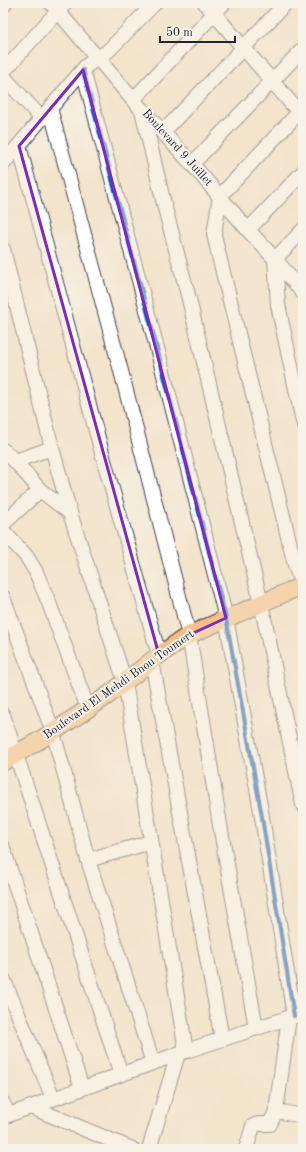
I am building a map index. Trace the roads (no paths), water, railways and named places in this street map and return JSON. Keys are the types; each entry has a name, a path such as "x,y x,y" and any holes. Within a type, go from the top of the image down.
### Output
{"main road":[{"name":"Boulevard El Mehdi Bnou Toumert","path":"10,758 88,709 155,658 189,635 303,586"}],"street":[{"path":"3,164 83,70 112,47 154,3"},
{"path":"205,3 243,49 302,112 220,196 214,234 295,565 303,586"},
{"path":"224,3 137,105 188,295 261,603 303,805"},
{"path":"163,132 286,3"},
{"path":"3,72 58,6"},
{"name":"Boulevard 9 Juillet","path":"58,6 97,58 137,105 192,164 303,293"},
{"path":"192,164 303,49"},
{"path":"83,70 156,344 226,618 261,811 295,1015 276,1111 270,1124 258,1124 254,1126 250,1148"},
{"path":"3,76 46,113 121,371 189,635 221,833 256,1028"},
{"path":"19,146 105,464 155,658 222,1039"},
{"path":"248,230 303,172"},
{"path":"303,230 275,259 278,305 303,422"},
{"path":"3,249 52,448 70,513 125,682 151,842 182,1053 150,1149"},
{"path":"15,461 52,448"},
{"path":"3,450 15,461 40,490 70,513"},
{"path":"3,524 40,490"},
{"path":"3,531 27,557 36,572 88,709"},
{"path":"3,597 53,732 88,860 152,1063"},
{"path":"3,715 10,758 121,1074"},
{"path":"88,860 151,842"},
{"path":"3,848 7,874 82,1088"},
{"path":"3,978 53,1098"},
{"path":"5,1112 31,1107 152,1063 295,1015"},
{"path":"31,1107 132,1149"},
{"path":"276,1111 303,1116"}]}
